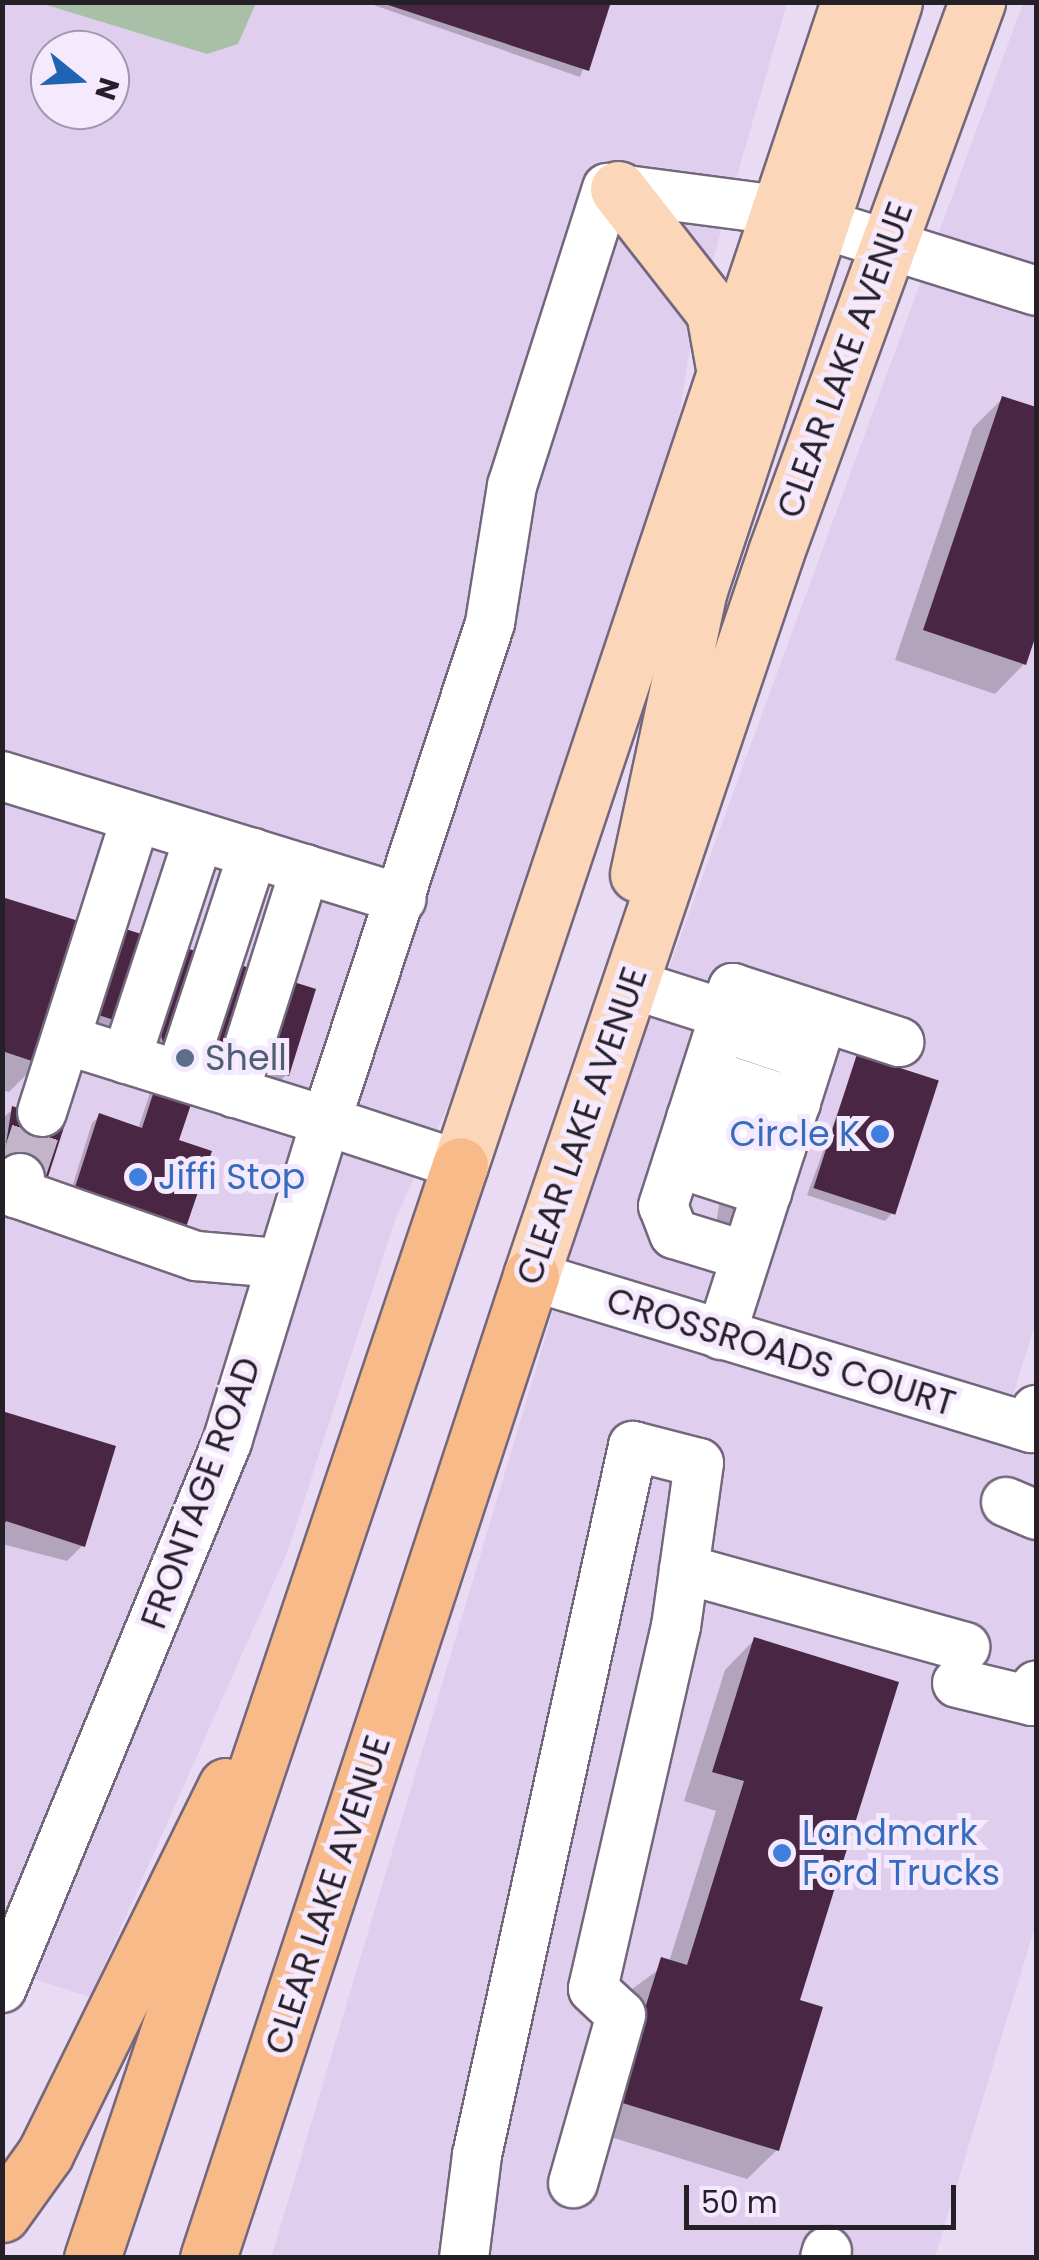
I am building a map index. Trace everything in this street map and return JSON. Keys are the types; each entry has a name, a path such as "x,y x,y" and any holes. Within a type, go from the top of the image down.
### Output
{"highway":[{"path":"92,2258 460,1166"},
{"name":"CLEAR LAKE AVENUE","path":"214,2246 531,1276"},
{"path":"2,2214 45,2154 207,1812 272,1723"}],"main road":[{"path":"634,975 640,851 699,590 799,216 849,2"},
{"path":"460,1166 725,374 894,2"},
{"name":"CLEAR LAKE AVENUE","path":"531,1276 888,243 977,2"},
{"path":"612,189 714,312 725,374"}],"street":[{"path":"612,189 799,216 1036,291"},
{"name":"FRONTAGE ROAD","path":"2,1988 182,1562 490,623 512,486 612,189"},
{"path":"2,776 401,899"},
{"path":"42,1112 136,818"},
{"path":"126,1059 200,838"},
{"path":"180,1076 253,854"},
{"path":"234,1093 305,869"},
{"path":"634,975 723,1021"},
{"path":"746,1256 674,1234 663,1206 733,988 817,1038 900,1042"},
{"path":"721,1335 817,1038"},
{"path":"66,1040 460,1166"},
{"path":"706,1073 796,1102"},
{"path":"691,1118 774,1170"},
{"path":"677,1163 774,1170"},
{"path":"20,1178 16,1193 196,1256 278,1263"},
{"name":"CROSSROADS COURT","path":"531,1276 721,1335 1034,1419"},
{"path":"464,2258 477,2155 633,1446 699,1464 684,1569 593,1988 621,2016 573,2182"},
{"path":"684,1569 961,1665 1032,1701 1036,1686"}],"shaded area":[{"path":"3,3 787,3 693,328 677,431 460,1080 396,1217 287,1553 90,1997 3,1969"},
{"path":"1023,3 1036,3 1036,1321 998,1444 1036,1456 1036,1923 935,2257 271,2258 597,1164"}],"green space":[{"path":"256,2 238,44 207,54 40,3"}],"building":[{"path":"379,2 611,2 589,71"},
{"path":"1002,396 1036,407 1036,635 1026,665 923,630"},
{"path":"2,897 85,923 41,1064 2,1051"},
{"path":"119,927 316,989 289,1076 221,1055 204,1066 179,1140 212,1151 181,1242 69,1206 99,1113 142,1128 166,1054 161,1035 92,1013"},
{"path":"857,1054 939,1081 895,1215 813,1188"},
{"path":"12,1106 65,1124 46,1183 2,1169"},
{"path":"2,1411 116,1446 85,1547 6,1521 2,1529"},
{"path":"754,1637 899,1682 800,2000 823,2007 779,2151 616,2101 661,1957 687,1965 744,1781 712,1772"}],"tunnel":[{"path":"20,1178 42,1112"}],"place":[{"name":"Shell","path":"185,1058"},
{"name":"Circle K","path":"880,1134"},
{"name":"Jiffi Stop","path":"138,1177"},
{"name":"Landmark Ford Trucks","path":"782,1853"}]}
